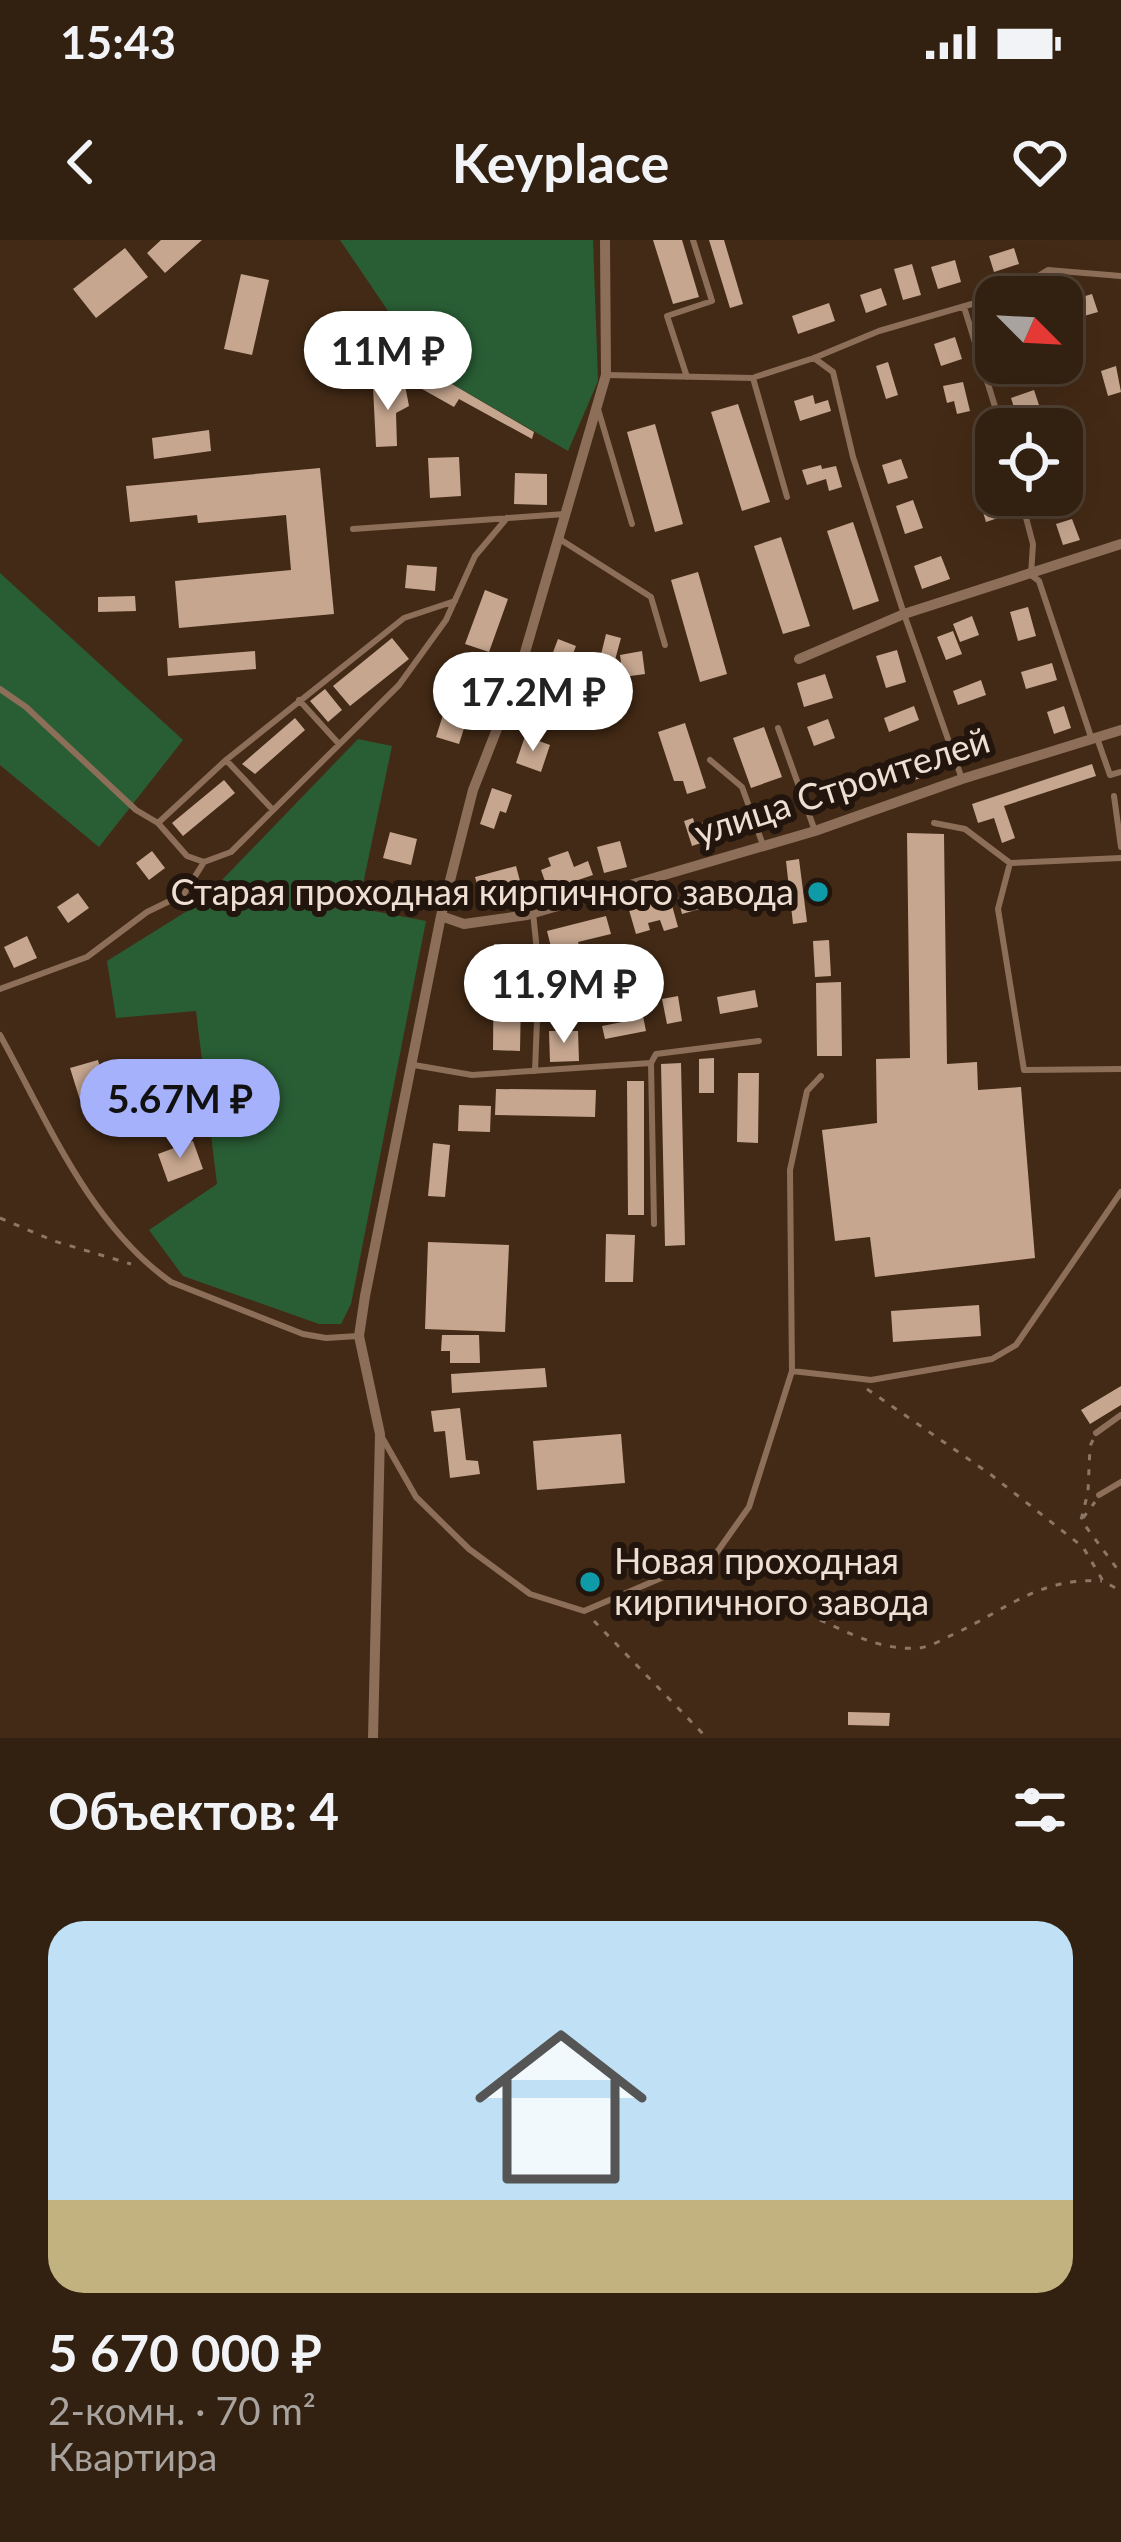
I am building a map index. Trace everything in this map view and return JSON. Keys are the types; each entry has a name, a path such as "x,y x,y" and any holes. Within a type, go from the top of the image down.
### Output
{"street":[{"path":"373,1738 380,1434 359,1336 364,1296 441,916 473,790 519,674 606,375 604,240"},
{"path":"800,658 904,614 1121,544"},
{"name":"улица Строителей","path":"441,916 464,924 533,913 815,831 962,778 1121,730"}],"lane":[{"path":"687,377 667,316 712,301 693,240"},
{"path":"1038,276 1048,270 1121,276"},
{"path":"606,375 753,378 878,331 975,304"},
{"path":"964,307 995,408"},
{"path":"814,358 832,372 853,457 962,778"},
{"path":"753,378 788,496"},
{"path":"597,406 632,524"},
{"path":"353,529 565,514"},
{"path":"1026,516 1033,544 1031,575 1039,581 1110,775 1121,772"},
{"path":"0,988 87,957 147,912 184,894 204,862 231,852 399,685 446,620 475,556 507,518"},
{"path":"558,538 651,597 665,645"},
{"path":"158,823 226,760 404,618 454,601"},
{"path":"0,688 136,810 158,823 187,856 204,862"},
{"path":"299,700 339,744"},
{"path":"778,728 815,831"},
{"path":"226,760 273,810"},
{"path":"710,760 742,787 763,844"},
{"path":"1114,796 1121,847"},
{"path":"934,823 965,829 1010,863 1121,858"},
{"path":"1010,863 998,909 1024,1070 1121,1069"},
{"path":"533,913 539,970 535,1071"},
{"path":"0,1035 93,1199 156,1271 171,1282 303,1334 326,1339 359,1336"},
{"path":"655,1224 651,1063 656,1054 759,1041"},
{"path":"411,1064 472,1076 651,1063"},
{"path":"380,1434 416,1497 469,1549 530,1594 584,1611 715,1556 749,1507 792,1371 790,1170 807,1091 821,1076"},
{"path":"792,1371 871,1380 992,1359 1016,1345 1121,1192"},
{"path":"1096,1433 1121,1415"},
{"path":"1099,1495 1121,1482"}],"path":[{"path":"2,1220 156,1271"},
{"path":"851,1378 990,1474 1083,1547 1103,1581"},
{"path":"1096,1433 1090,1446 1082,1520 1121,1574"},
{"path":"1082,1520 1099,1495"},
{"path":"820,1620 882,1646 923,1648 1015,1599 1075,1579 1103,1581 1121,1591"},
{"path":"584,1611 707,1738"}],"green space":[{"path":"340,240 593,240 598,381 568,451 428,370"},
{"path":"0,573 183,740 99,847 0,765"},
{"path":"358,739 392,746 358,908 426,921 351,1304 341,1324 319,1324 183,1276 149,1230 217,1184 196,1011 116,1018 107,961 200,903"}],"building":[{"path":"161,240 202,240 165,273 147,253"},
{"path":"653,240 682,240 699,297 673,304"},
{"path":"709,240 724,240 743,304 730,308"},
{"path":"125,248 148,277 96,318 73,289"},
{"path":"1014,248 1019,264 994,272 989,256"},
{"path":"955,260 961,282 938,289 931,267"},
{"path":"912,264 921,295 903,300 894,269"},
{"path":"241,274 269,280 252,355 224,349"},
{"path":"881,288 887,305 866,313 860,295"},
{"path":"1092,294 1098,312 1083,316 1083,297"},
{"path":"829,303 835,321 798,334 792,316"},
{"path":"955,337 962,359 941,366 934,344"},
{"path":"888,362 898,395 886,399 876,366"},
{"path":"1116,366 1121,392 1108,396 1101,371"},
{"path":"428,370 534,432 532,439 459,399 454,407 422,389"},
{"path":"963,382 970,411 957,414 954,401 947,403 943,386"},
{"path":"405,385 409,406 396,413 397,446 376,447 373,387"},
{"path":"1034,390 1040,408 1014,408 1011,398"},
{"path":"813,395 815,404 828,400 831,411 800,421 794,401"},
{"path":"738,404 770,502 742,511 711,412"},
{"path":"655,424 683,524 655,532 627,432"},
{"path":"209,430 211,451 154,459 152,438"},
{"path":"459,457 461,496 430,498 428,458"},
{"path":"901,459 908,478 888,484 882,465"},
{"path":"821,465 822,469 836,466 842,487 829,491 826,479 807,485 802,470"},
{"path":"320,468 334,614 179,628 175,581 291,570 286,515 198,523 197,515 130,522 126,486"},
{"path":"515,473 547,474 547,505 514,504"},
{"path":"913,500 923,528 905,534 896,506"},
{"path":"1072,519 1080,540 1063,545 1056,524"},
{"path":"853,522 879,601 853,610 827,531"},
{"path":"781,537 810,626 783,634 754,546"},
{"path":"941,556 950,579 922,589 914,566"},
{"path":"407,565 437,567 435,591 405,588"},
{"path":"698,572 727,674 700,682 671,580"},
{"path":"485,590 508,599 489,652 465,644"},
{"path":"135,596 136,611 98,612 98,597"},
{"path":"1028,607 1036,636 1018,641 1010,612"},
{"path":"972,616 979,635 960,642 953,624"},
{"path":"953,631 962,654 946,660 937,637"},
{"path":"606,634 621,638 612,671 598,667"},
{"path":"392,638 409,659 350,706 333,686"},
{"path":"558,639 576,646 567,670 549,663"},
{"path":"897,650 906,682 886,688 876,656"},
{"path":"255,651 256,669 168,676 167,658"},
{"path":"642,651 645,674 623,677 620,655"},
{"path":"1052,663 1057,680 1026,689 1021,672"},
{"path":"825,674 833,698 804,707 797,683"},
{"path":"454,680 477,688 459,744 436,737"},
{"path":"981,680 986,695 958,705 953,691"},
{"path":"325,689 342,710 328,722 310,701"},
{"path":"914,706 919,720 889,732 884,718"},
{"path":"1064,706 1071,728 1054,734 1047,712"},
{"path":"295,718 305,730 255,774 242,764"},
{"path":"828,719 835,738 814,746 807,727"},
{"path":"685,723 706,788 687,794 683,781 674,781 658,732"},
{"path":"764,727 782,777 751,788 733,738"},
{"path":"525,736 550,745 541,772 516,763"},
{"path":"932,756 938,771 915,780 909,764"},
{"path":"1092,764 1096,776 1004,806 1015,838 1002,843 994,818 978,823 972,804"},
{"path":"848,773 856,797 836,804 828,779"},
{"path":"224,780 235,793 183,836 172,823"},
{"path":"492,788 512,795 494,829 480,824"},
{"path":"693,818 695,825 716,818 722,836 692,846 684,821"},
{"path":"390,832 417,839 411,865 383,858"},
{"path":"907,833 944,834 947,1064 977,1062 978,1090 1021,1087 1035,1258 875,1277 870,1237 835,1241 822,1130 877,1123 876,1059 910,1058"},
{"path":"620,841 627,867 604,873 597,847"},
{"path":"152,851 165,868 149,880 136,863"},
{"path":"568,851 574,867 588,861 593,875 548,890 541,870 551,866 548,858"},
{"path":"799,859 807,922 793,924 786,861"},
{"path":"516,866 524,896 484,907 475,877"},
{"path":"726,884 731,900 682,914 678,898"},
{"path":"78,893 89,908 68,923 57,907"},
{"path":"670,898 678,927 664,931 660,920 636,934 629,910"},
{"path":"606,916 611,934 578,942 581,952 554,959 547,931"},
{"path":"27,936 37,958 14,968 4,947"},
{"path":"829,940 831,976 815,977 813,941"},
{"path":"494,944 522,945 520,1051 493,1050"},
{"path":"841,982 842,1056 817,1056 816,983"},
{"path":"755,990 758,1007 720,1014 717,997"},
{"path":"678,996 682,1021 667,1024 662,999"},
{"path":"640,1001 646,1031 605,1039 602,1026 627,1021 623,1004"},
{"path":"549,1031 578,1031 579,1061 550,1062"},
{"path":"714,1058 714,1093 699,1093 699,1059"},
{"path":"98,1060 107,1092 80,1100 70,1068"},
{"path":"681,1063 685,1245 665,1246 661,1064"},
{"path":"738,1073 759,1073 758,1143 737,1142"},
{"path":"627,1081 644,1081 644,1215 628,1215"},
{"path":"496,1089 596,1090 595,1117 495,1115"},
{"path":"459,1105 491,1106 490,1132 458,1131"},
{"path":"193,1141 203,1169 168,1182 158,1154"},
{"path":"433,1143 450,1145 445,1197 428,1196"},
{"path":"606,1234 635,1235 633,1282 605,1282"},
{"path":"428,1242 509,1245 505,1332 425,1329"},
{"path":"979,1305 981,1336 893,1342 891,1311"},
{"path":"442,1335 479,1335 480,1363 450,1363 450,1351 441,1351"},
{"path":"545,1368 547,1387 452,1393 451,1374"},
{"path":"1121,1386 1121,1405 1090,1424 1081,1410"},
{"path":"460,1408 466,1460 478,1461 480,1474 450,1478 445,1431 434,1432 431,1411"},
{"path":"621,1434 625,1483 537,1490 533,1441"},
{"path":"848,1712 890,1713 889,1726 848,1725"}],"place":[{"name":"Старая проходная кирпичного завода","path":"818,892"},
{"name":"Новая проходная кирпичного завода","path":"590,1582"}]}
